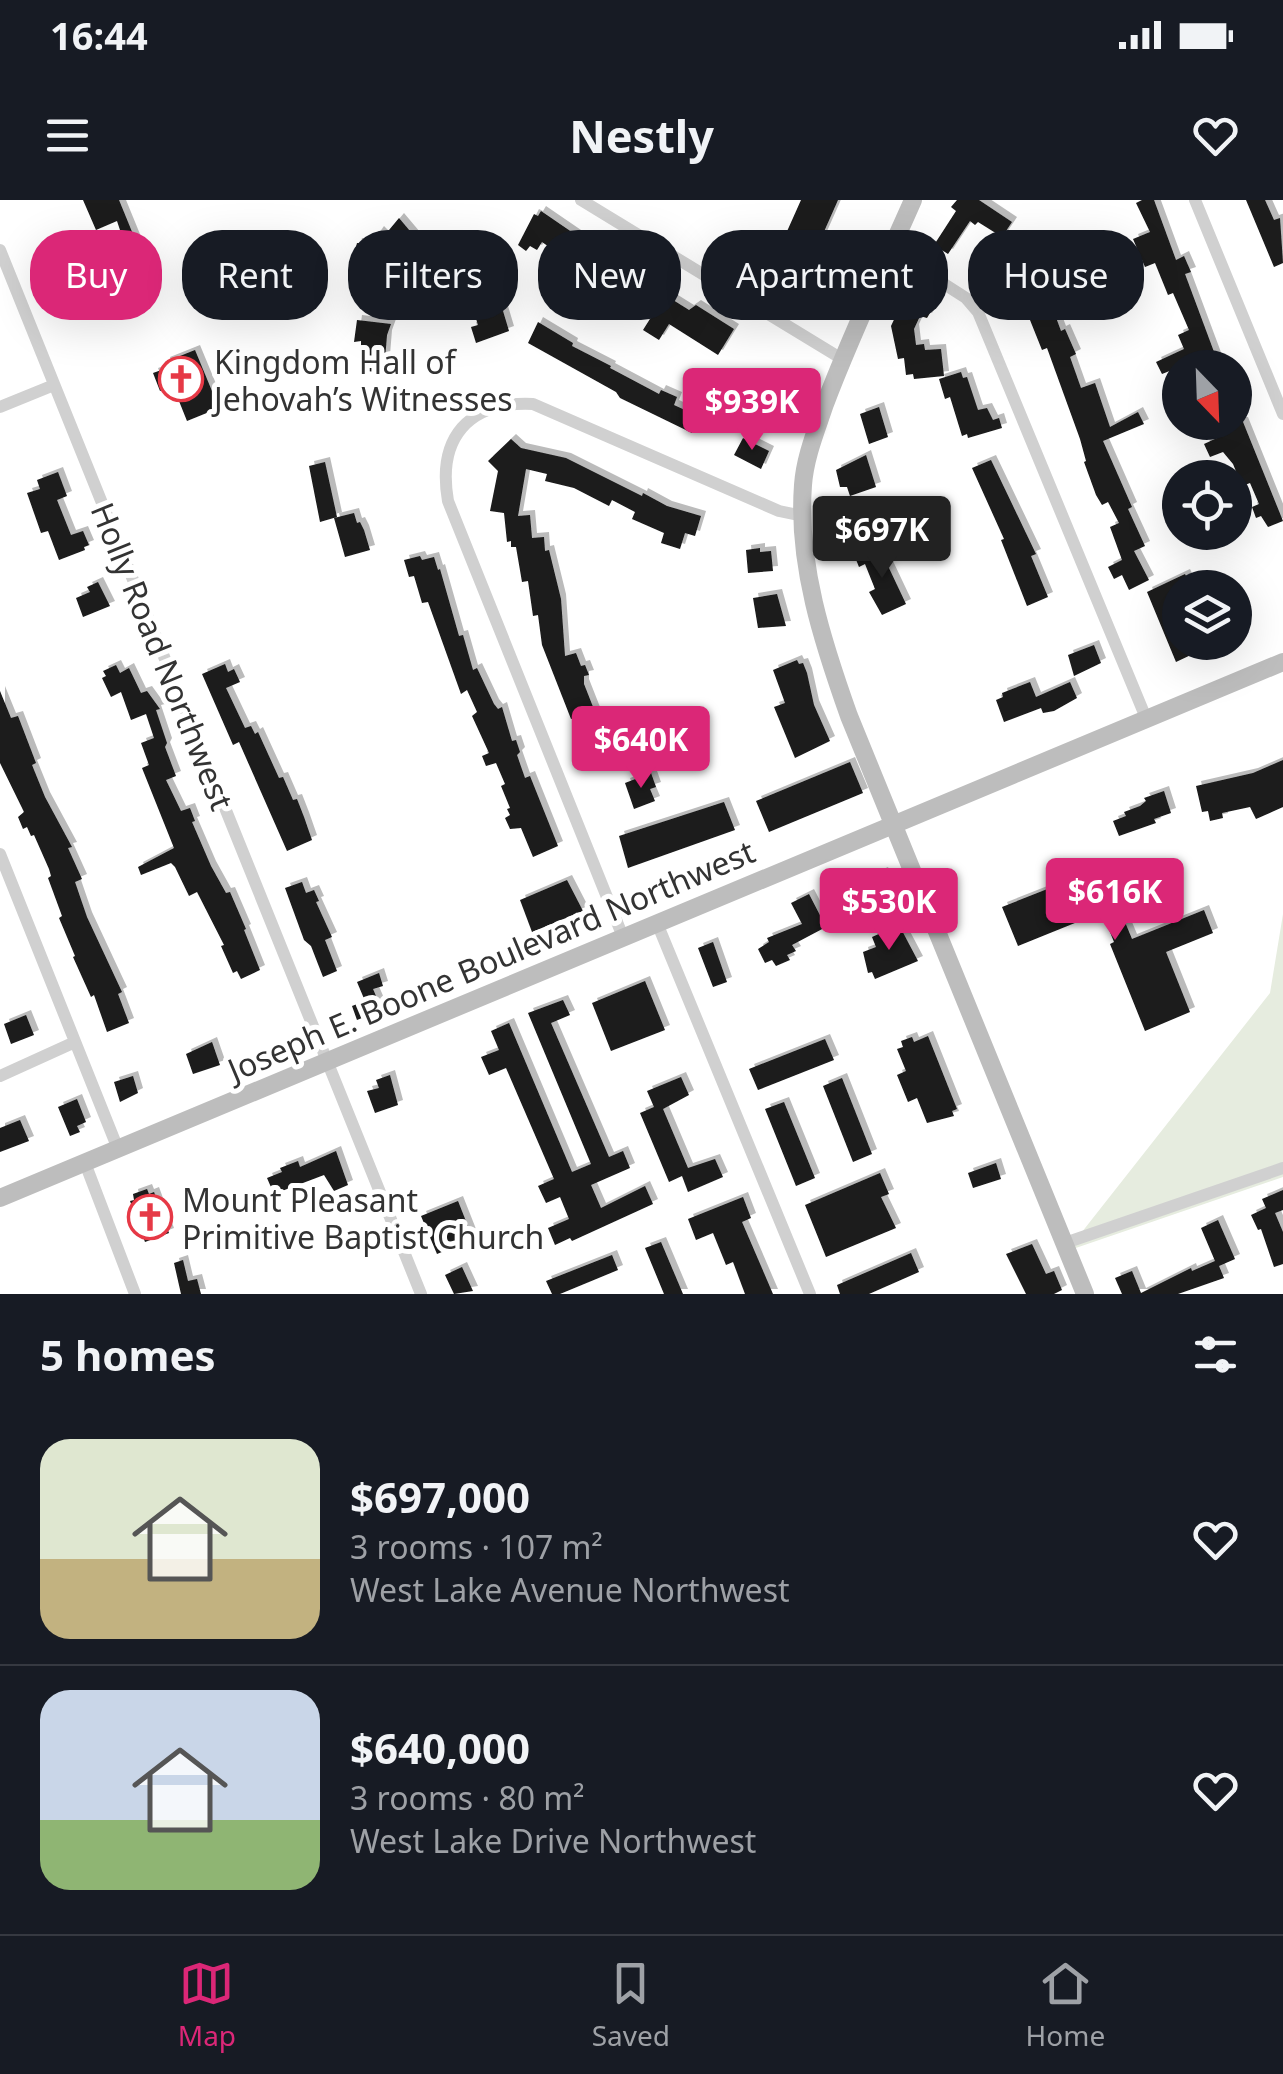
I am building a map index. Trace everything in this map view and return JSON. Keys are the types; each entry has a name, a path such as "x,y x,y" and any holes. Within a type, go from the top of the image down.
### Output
{"main road":[{"path":"900,230 913,200"},
{"path":"860,320 808,451 803,516 810,586 828,658 849,716 1086,1294"},
{"name":"Joseph E. Boone Boulevard Northwest","path":"0,1198 1283,662"}],"street":[{"path":"581,200 842,360"},
{"path":"1194,200 1283,414"},
{"name":"Holly Road Northwest","path":"0,250 421,1294"},
{"path":"948,286 978,312 1146,718"},
{"path":"0,407 54,385"},
{"path":"623,937 448,501 443,475 450,446 464,425 484,410 508,403 532,404 778,511 803,516"},
{"path":"1,858 118,1149"},
{"path":"658,923 810,1294"},
{"path":"0,1076 75,1042"},
{"path":"85,1163 135,1294"},
{"path":"1065,1243 1283,1168"}],"shaded area":[{"path":"1283,914 1283,1177 1067,1251 1270,993"}],"building":[{"path":"83,200 119,200 131,230 120,230 117,221 96,230"},
{"path":"801,200 838,200 825,230 788,230"},
{"path":"957,200 979,200 1012,222 1007,230 991,230 970,221 948,254 948,230 944,230 956,211 951,207"},
{"path":"1154,200 1176,260 1184,256 1191,272 1185,274 1213,350 1182,350 1178,335 1189,330 1155,263 1144,265 1144,234 1150,232 1136,203"},
{"path":"1246,200 1265,200 1274,220 1280,218 1283,263 1274,267"},
{"path":"541,211 569,230 538,230 538,248 530,246 526,251 518,245 534,214 538,216"},
{"path":"399,218 409,230 389,230"},
{"path":"681,305 689,310 696,305 701,308 701,320 720,320 734,329 718,355 669,324 659,340 643,330 649,320 681,320"},
{"path":"357,320 391,324 384,372 361,371 361,341 354,342"},
{"path":"476,320 506,320 509,331 476,343 471,327 478,325"},
{"path":"894,320 918,320 914,329 916,345 924,344 925,350 941,349 944,376 914,379 913,374 906,375 904,358 898,359 891,326"},
{"path":"1030,320 1057,320 1076,354 1070,357 1081,388 1095,383 1110,427 1138,412 1144,424 1103,441 1145,546 1134,551 1149,580 1129,590 1122,575 1114,579 1108,567 1122,560 1110,527 1119,523 1108,502 1102,505 1096,495 1047,348 1042,350"},
{"path":"538,322 610,368 659,394 661,390 677,397 674,405 700,417 692,433 620,398 616,392 528,343"},
{"name":"Kingdom Hall of Jehovah’s Witnesses","path":"195,350 219,408 187,421 173,386 160,391 153,373 167,368 165,362"},
{"path":"961,372 963,378 967,377 978,410 987,408 993,420 999,418 1002,428 968,438 967,434 962,436 950,397 945,399 939,379"},
{"path":"772,388 791,394 783,419 756,411 760,399 768,401"},
{"path":"879,407 888,437 869,444 860,414"},
{"path":"743,438 769,451 761,469 734,455"},
{"path":"511,439 521,448 566,458 642,496 643,493 667,506 701,516 695,536 685,533 680,549 661,543 664,533 632,519 635,512 612,500 609,506 574,488 545,481 547,474 526,469 518,516 530,515 532,538 544,537 561,599 565,656 576,653 589,675 584,676 584,684 597,717 579,728 575,718 571,719 542,645 528,581 522,582 516,547 507,542 504,513 490,511 498,471 488,461"},
{"path":"1213,440 1250,440 1283,521 1268,527 1261,516 1256,518 1252,507 1259,504 1252,488 1252,460 1230,460 1223,452 1210,457 1204,444"},
{"path":"866,455 876,487 850,496 847,487 840,487 836,470"},
{"path":"991,460 1036,554 1031,556 1048,597 1027,606 1001,540 1004,539 972,468"},
{"path":"325,462 337,517 320,522 309,466"},
{"path":"58,472 67,496 57,500 71,535 83,531 89,545 59,560 48,531 41,533 27,493 40,489 37,480"},
{"path":"354,513 370,550 345,557 334,518"},
{"path":"879,547 906,604 882,615 869,592 875,589 865,564 859,567 855,557"},
{"path":"760,548 760,552 771,551 773,571 748,573 746,550"},
{"path":"420,556 422,560 434,557 440,569 473,670 477,668 494,704 498,709 502,707 512,741 516,740 520,752 517,755 525,778 530,776 558,846 533,857 521,828 510,829 505,818 510,815 510,808 501,786 505,784 496,763 486,766 482,756 489,753 472,716 477,712 467,690 461,694 428,602 422,603 414,576 409,577 404,560"},
{"path":"98,582 110,606 83,617 76,598 90,592 87,587"},
{"path":"1162,585 1162,628 1147,592"},
{"path":"777,594 786,626 758,628 753,598"},
{"path":"1094,645 1101,663 1074,676 1068,655"},
{"path":"797,660 803,663 814,705 830,741 795,758 774,707 785,703 773,670"},
{"path":"225,664 228,672 234,669 240,682 226,688 245,728 251,726 255,734 258,732 279,778 283,777 293,800 297,799 312,840 287,851 239,742 233,745 202,674"},
{"path":"116,665 120,673 129,668 141,693 147,691 160,709 156,710 176,776 166,780 181,811 190,808 211,866 226,893 230,892 260,970 241,979 237,971 233,973 221,946 224,945 197,892 189,896 175,867 171,863 141,875 138,867 174,848 142,768 149,765 141,743 154,738 146,714 131,720 121,692 111,697 102,678 106,676 103,671"},
{"path":"1030,682 1036,697 1070,682 1077,698 1054,711 1043,713 1041,708 1004,722 996,700 1003,697 1002,693"},
{"path":"0,691 11,718 18,716 45,797 72,847 68,848 82,879 75,882 87,917 122,992 118,994 129,1023 107,1032 59,918 62,916 48,878 49,869 34,835 27,827 23,829 18,817 24,812 0,763"},
{"path":"1283,760 1283,807 1256,819 1250,807 1222,813 1223,818 1210,821 1208,811 1202,812 1196,786 1253,773"},
{"path":"850,762 863,793 769,832 756,801"},
{"path":"651,773 656,787 650,789 655,801 634,809 625,783"},
{"path":"1164,791 1171,813 1154,819 1156,823 1119,836 1113,821 1140,806 1146,801 1144,798"},
{"path":"724,802 735,830 628,868 619,836"},
{"path":"883,872 891,889 842,909 834,892"},
{"path":"1088,873 1101,904 1115,898 1132,939 1204,910 1213,933 1166,952 1190,1012 1145,1031 1110,944 1114,942 1102,912 1018,946 1002,907"},
{"path":"567,880 583,911 532,932 520,900"},
{"path":"302,882 306,893 314,890 332,937 325,940 337,971 323,977 285,888"},
{"path":"809,894 826,927 792,945 796,951 787,955 790,960 776,966 772,960 765,963 758,949 769,942 767,938 802,924 791,903"},
{"path":"899,925 918,961 875,979 872,972 868,973 863,952 876,947 872,937"},
{"path":"713,942 727,982 713,987 698,948"},
{"path":"379,973 383,986 373,989 382,1010 357,1020 352,1006 365,1001 357,982"},
{"path":"645,981 665,1030 611,1051 592,1003"},
{"path":"563,1000 570,1015 551,1023 609,1157 623,1151 630,1168 591,1185 601,1208 645,1186 653,1204 555,1245 548,1228 569,1219 560,1197 546,1203 538,1186 554,1179 506,1068 489,1075 481,1057 499,1050 491,1031 509,1023 572,1172 591,1164 528,1013"},
{"path":"26,1015 34,1035 11,1044 4,1024"},
{"path":"928,1036 957,1109 952,1111 954,1116 927,1123 917,1098 908,1102 897,1075 906,1071 897,1049 903,1047 901,1041 912,1037 914,1042"},
{"path":"825,1039 834,1060 758,1090 749,1069"},
{"path":"212,1042 220,1065 193,1074 186,1054"},
{"path":"390,1075 398,1105 375,1113 367,1091 379,1088 376,1080"},
{"path":"133,1076 138,1093 120,1102 114,1082"},
{"path":"681,1077 689,1095 663,1109 688,1168 715,1159 723,1177 688,1192 682,1176 669,1182 640,1113 654,1107 647,1091"},
{"path":"842,1078 872,1154 853,1162 823,1086"},
{"path":"77,1099 86,1122 77,1126 80,1132 70,1136 58,1107"},
{"path":"784,1102 815,1178 796,1186 765,1109"},
{"path":"20,1120 29,1141 0,1152 0,1128"},
{"path":"336,1151 348,1185 334,1191 324,1175 274,1194 267,1178 282,1172 280,1168 298,1161 300,1167"},
{"path":"996,1163 1001,1179 973,1188 968,1173"},
{"path":"880,1173 889,1194 881,1197 896,1228 826,1257 805,1205"},
{"name":"Mount Pleasant Primitive Baptist Church","path":"147,1189 149,1194 154,1192 169,1233 145,1242 130,1201 134,1200 133,1194"},
{"path":"1283,1190 1283,1210 1275,1213 1283,1232 1283,1264 1274,1267 1261,1229 1258,1230 1251,1215 1266,1208 1262,1199"},
{"path":"743,1197 751,1218 742,1222 773,1294 745,1294 733,1262 726,1265 713,1233 696,1240 688,1219"},
{"path":"458,1201 473,1239 437,1254 421,1216"},
{"path":"1218,1220 1235,1259 1219,1266 1224,1278 1178,1294 1122,1294 1115,1278 1132,1271 1141,1293 1191,1268 1192,1271 1215,1261 1201,1228"},
{"path":"661,1242 683,1294 664,1294 645,1248"},
{"path":"1032,1244 1046,1274 1054,1271 1062,1290 1054,1294 1026,1294 1006,1254"},
{"path":"911,1253 919,1272 869,1294 840,1294 837,1285"},
{"path":"612,1255 618,1270 552,1294 546,1281"},
{"path":"183,1260 188,1281 197,1279 201,1294 181,1294 174,1263"},
{"path":"462,1267 473,1291 454,1294 445,1275"}],"place":[{"name":"Kingdom Hall of Jehovah’s Witnesses","path":"181,379"},
{"name":"Mount Pleasant Primitive Baptist Church","path":"150,1217"}]}
